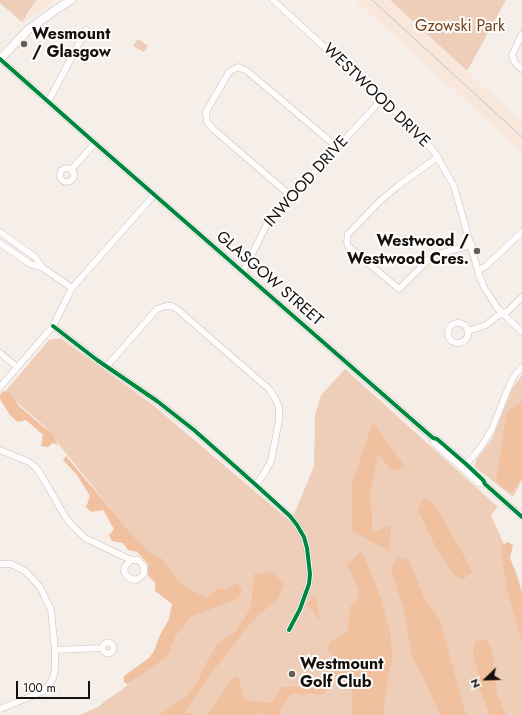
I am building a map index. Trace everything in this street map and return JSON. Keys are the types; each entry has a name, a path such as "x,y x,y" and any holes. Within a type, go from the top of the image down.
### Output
{"main road":[{"path":"0,59 30,29 54,10 71,0"}],"street":[{"name":"WESTWOOD DRIVE","path":"273,0 415,130 438,157 454,186 484,287 491,300 522,332"},
{"path":"48,102 86,30"},
{"path":"522,34 512,55 515,63 522,69"},
{"name":"GLASGOW STREET","path":"0,59 94,143 433,438 434,443 465,466 479,483 485,484 522,517"},
{"path":"292,197 207,122 206,112 230,72 238,67 247,71 337,147"},
{"name":"INWOOD DRIVE","path":"243,272 267,224 382,99"},
{"path":"71,170 94,143"},
{"path":"438,157 399,185 380,201 348,234 347,242 351,249 399,289 428,260 438,254 472,244"},
{"path":"0,387 53,326 72,288 154,195"},
{"path":"0,232 35,257 43,268"},
{"path":"478,270 486,266 522,232"},
{"path":"0,244 30,264 43,268 72,288"},
{"path":"468,331 486,325 502,313 508,311 522,298"},
{"path":"106,367 157,309 172,306 178,310 269,390 275,398 279,407 279,420 271,461 264,476 256,485"},
{"path":"53,326 106,367 157,401 194,430 290,516 297,525 308,548 310,574 309,584 300,609 289,630"},
{"path":"0,353 17,367"},
{"path":"465,466 481,447 492,429 510,384 514,376 522,367"},
{"path":"0,450 29,462 40,472 66,518 85,538 131,560"},
{"path":"0,564 11,564 24,572 40,587 51,610 55,650 55,669 53,678 49,685 42,692 0,709"},
{"path":"55,650 102,648"}],"shaded area":[{"path":"0,0 55,0 23,23 0,3"},
{"path":"355,0 390,0 522,123 522,152"},
{"path":"3,391 10,393 19,406 53,435 58,445 53,443 48,447 41,446 43,435 26,420 18,422 10,415 0,399 0,395"},
{"path":"522,401 522,478 512,492 503,488 496,481 507,412"},
{"path":"373,422 405,467 391,470 378,454 370,493 373,533 391,525 389,551 352,531 352,483"},
{"path":"66,456 133,536 151,554 161,558 178,580 187,588 206,598 219,588 225,590 236,583 242,589 239,598 191,617 176,635 168,656 127,684 124,682 124,676 149,658 154,651 159,637 169,619 172,604 155,591 155,582 148,576 148,564 137,552 128,550 123,543 112,541 109,535 114,529 103,510 91,512 86,507 90,496 77,475 63,460"},
{"path":"424,498 434,504 472,572 462,580 453,573 436,548 418,510"},
{"path":"507,542 513,545 510,558 522,594 522,642 507,590 501,547"},
{"path":"361,552 369,567 380,596 390,632 393,658 388,677 383,715 352,715 352,692 341,676 333,677 324,694 291,694 279,711 279,715 264,715 262,712 255,715 207,715 232,679 238,676 245,700 271,703 282,687 309,686 325,673 329,664 335,658 328,651 329,642 347,632 351,605 357,599 359,590 347,565"},
{"path":"397,557 409,560 424,597 440,620 466,715 440,715 423,676 412,657 404,610 391,570"},
{"path":"273,572 284,585 277,601 259,614 245,630 214,670 184,713 198,715 159,715 185,697 197,683 205,665 218,644 235,632 251,607 254,574"},
{"path":"315,596 320,620 306,604"},
{"path":"480,639 487,640 492,651 497,694 506,715 490,715 480,690 478,672 473,654 475,642"}],"green space":[{"path":"0,0 36,0 22,22 0,3"},
{"name":"Gzowski Park","path":"390,0 506,0 467,71"},
{"path":"138,39 148,46 144,52 133,46"},
{"path":"60,338 153,405 291,522 314,466 315,415 321,395 345,369 498,507 491,515 517,574 522,592 522,715 80,715 98,707 123,689 150,661 180,601 106,503 44,426 5,392 49,340"},
{"path":"522,375 522,480 513,497 475,467 476,460 492,439 512,389"}],"railway":[{"path":"372,0 522,137"}],"cycle path":[{"path":"0,59 433,438 437,439 466,464 483,480 485,484 522,517"},
{"path":"53,326 97,360 157,401 194,430 290,516 297,525 304,537 307,548 310,574 309,584 300,609 289,630"}],"place":[{"name":"Wesmount / Glasgow","path":"24,44"},
{"name":"Westwood / Westwood Cres.","path":"477,251"},
{"name":"Westmount Golf Club","path":"292,674"}]}
